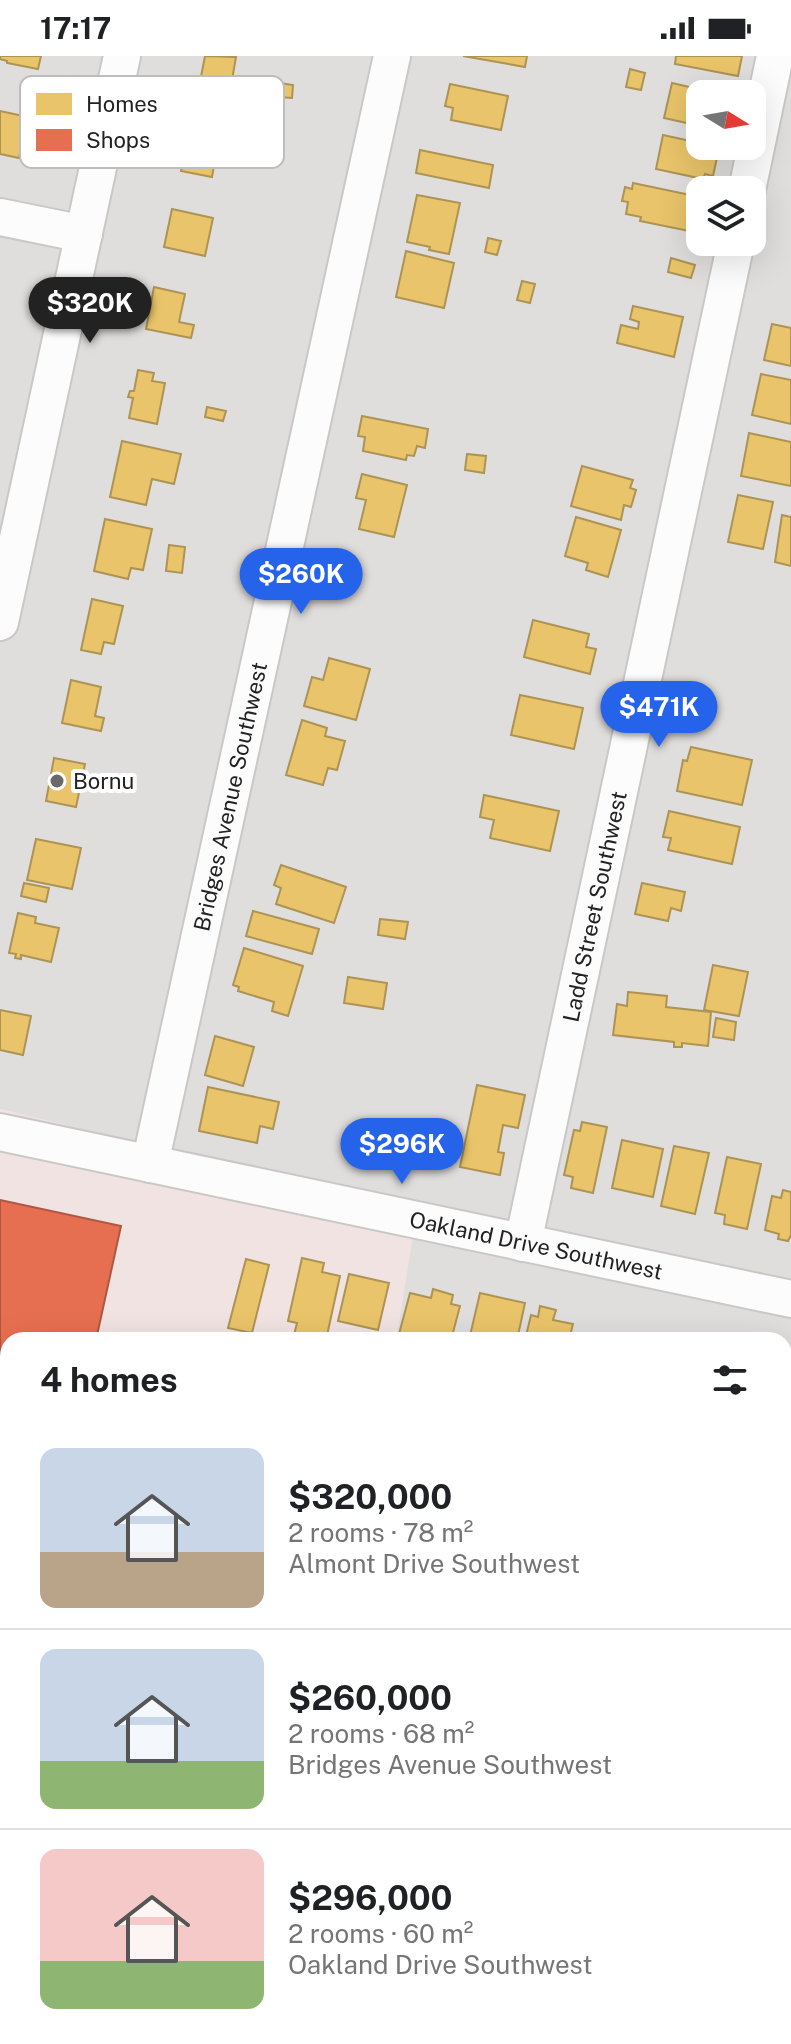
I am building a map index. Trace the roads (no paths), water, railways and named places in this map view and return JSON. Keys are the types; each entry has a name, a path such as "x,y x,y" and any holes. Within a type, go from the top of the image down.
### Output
{"street":[{"path":"118,76 122,56"},
{"name":"Bridges Avenue Southwest","path":"150,1164 392,56"},
{"path":"750,176 775,56"},
{"path":"0,622 98,168"},
{"path":"0,217 84,234"},
{"name":"Ladd Street Southwest","path":"523,1243 733,256"},
{"name":"Oakland Drive Southwest","path":"0,1132 791,1299"}],"place":[{"name":"Bornu","path":"57,781"}]}
